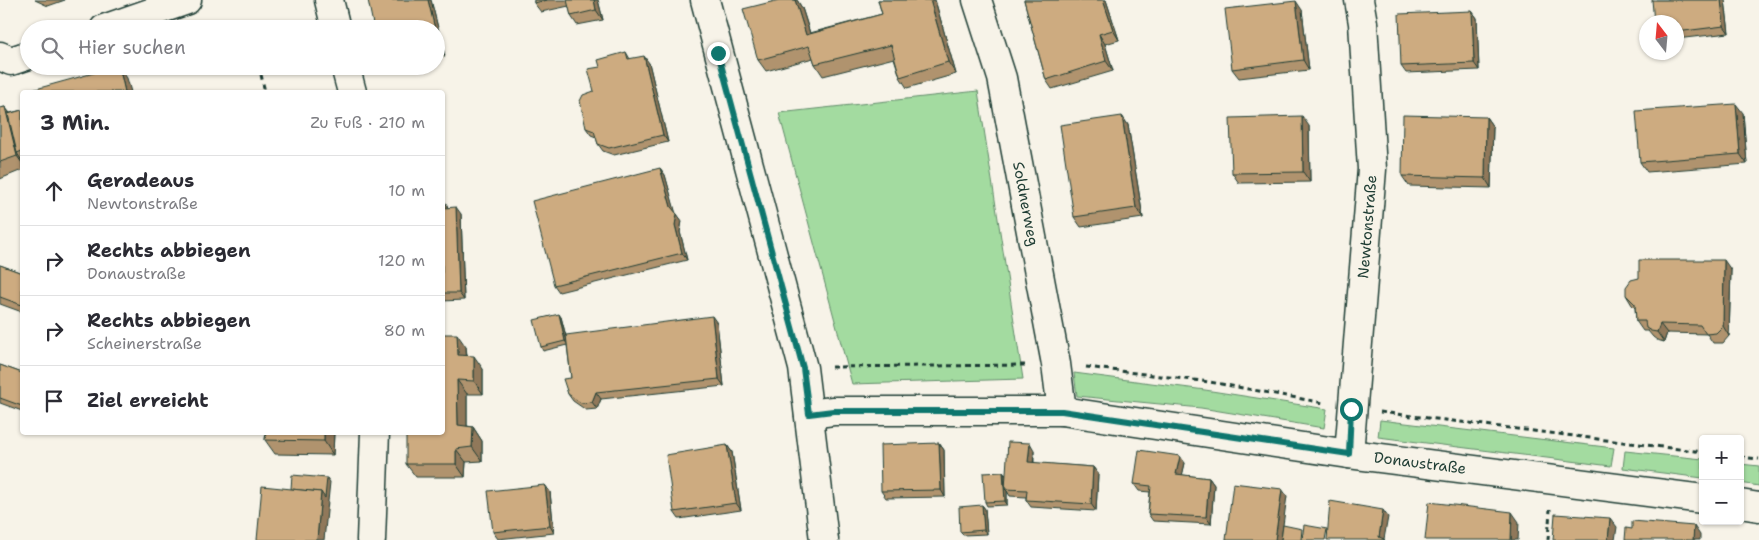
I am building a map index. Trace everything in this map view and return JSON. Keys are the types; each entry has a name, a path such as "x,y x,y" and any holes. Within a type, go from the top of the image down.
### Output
{"street":[{"path":"130,20 187,0"},
{"path":"329,0 334,20"},
{"path":"705,0 803,368 824,540"},
{"name":"Soldnerweg","path":"977,0 1002,78 1056,364 1062,411"},
{"name":"Newtonstraße","path":"1349,454 1372,170 1363,23 1359,0"},
{"path":"0,56 11,61 20,58"},
{"path":"347,75 351,90"},
{"name":"Donaustraße","path":"809,414 833,411 1062,411 1349,454 1699,498"},
{"path":"371,540 375,435"},
{"path":"1744,504 1759,506"}],"path":[{"path":"260,75 264,90"},
{"path":"803,368 1056,364"},
{"path":"1744,458 1759,460"},
{"path":"1548,540 1551,506"}],"green space":[{"path":"978,91 1023,379 852,384 779,113"},
{"path":"1074,373 1205,390 1327,409 1324,428 1201,408 1077,396"},
{"path":"1380,420 1614,448 1611,466 1378,437"},
{"path":"1625,451 1699,459 1699,478 1623,468"},
{"path":"1744,464 1759,466 1759,486 1744,484"}],"building":[{"path":"368,0 428,0 433,20 372,20"},
{"path":"534,0 547,0 534,3"},
{"path":"567,0 594,0 596,10 571,16"},
{"path":"779,0 795,0 806,35 882,14 878,0 930,0 948,62 900,77 891,45 815,64 809,46 758,60 743,9"},
{"path":"1024,0 1103,0 1113,30 1099,34 1106,61 1046,80"},
{"path":"1652,0 1721,0 1724,26 1684,31 1684,15 1653,15"},
{"path":"1296,1 1303,60 1232,69 1225,9"},
{"path":"1472,11 1474,63 1401,66 1399,14"},
{"path":"626,52 628,59 644,56 663,135 609,148 598,144 594,131 586,128 580,101 583,95 594,91 588,69 600,67 598,60"},
{"path":"86,75 121,75 125,90 32,90"},
{"path":"1736,104 1740,154 1640,162 1636,111"},
{"path":"5,107 17,156 0,162 0,108"},
{"path":"20,111 20,152 17,153 8,114"},
{"path":"1403,115 1486,117 1485,178 1402,176"},
{"path":"1122,116 1136,208 1074,217 1060,125"},
{"path":"1302,116 1303,172 1232,173 1230,118"},
{"path":"660,168 671,207 677,214 675,225 682,253 554,285 532,201"},
{"path":"456,207 459,293 445,293 445,208"},
{"path":"1639,260 1724,260 1723,326 1716,333 1706,334 1700,325 1660,324 1657,332 1646,328 1645,321 1636,321 1635,304 1626,295 1626,287 1631,280 1639,278"},
{"path":"0,265 20,272 20,304 0,297"},
{"path":"559,314 565,341 541,347 534,320"},
{"path":"712,316 719,379 596,392 592,402 581,403 568,394 563,379 571,378 566,335"},
{"path":"445,334 457,334 458,355 474,356 474,381 457,380 458,425 473,427 472,447 456,449 456,464 406,464 406,435 445,435"},
{"path":"0,365 20,372 20,405 0,398"},
{"path":"266,435 324,435 324,441 265,440"},
{"path":"1008,442 1030,443 1028,462 1093,467 1091,504 1026,500 1027,490 1005,489"},
{"path":"939,443 941,490 881,491 880,445"},
{"path":"727,445 736,503 674,512 666,455"},
{"path":"1139,450 1180,456 1176,474 1209,478 1206,517 1148,514 1151,486 1134,484"},
{"path":"1003,472 1005,501 985,502 983,473"},
{"path":"292,475 327,478 325,498 321,492 291,489"},
{"path":"1233,483 1282,489 1275,540 1226,540"},
{"path":"545,485 550,526 493,532 488,491"},
{"path":"262,486 321,492 317,540 257,540"},
{"path":"1330,501 1383,510 1379,537 1384,540 1327,540"},
{"path":"1429,502 1512,512 1511,540 1425,540"},
{"path":"982,505 984,530 960,532 959,507"},
{"path":"1555,514 1610,518 1608,540 1553,540"},
{"path":"1632,521 1694,526 1693,540 1625,540 1626,528 1632,529"},
{"path":"1283,525 1302,529 1301,540 1281,540"},
{"path":"1304,525 1327,529 1325,540 1302,540"}],"route":[{"path":"718,53 803,368 809,414 833,411 1062,411 1349,454 1351,409"}]}
